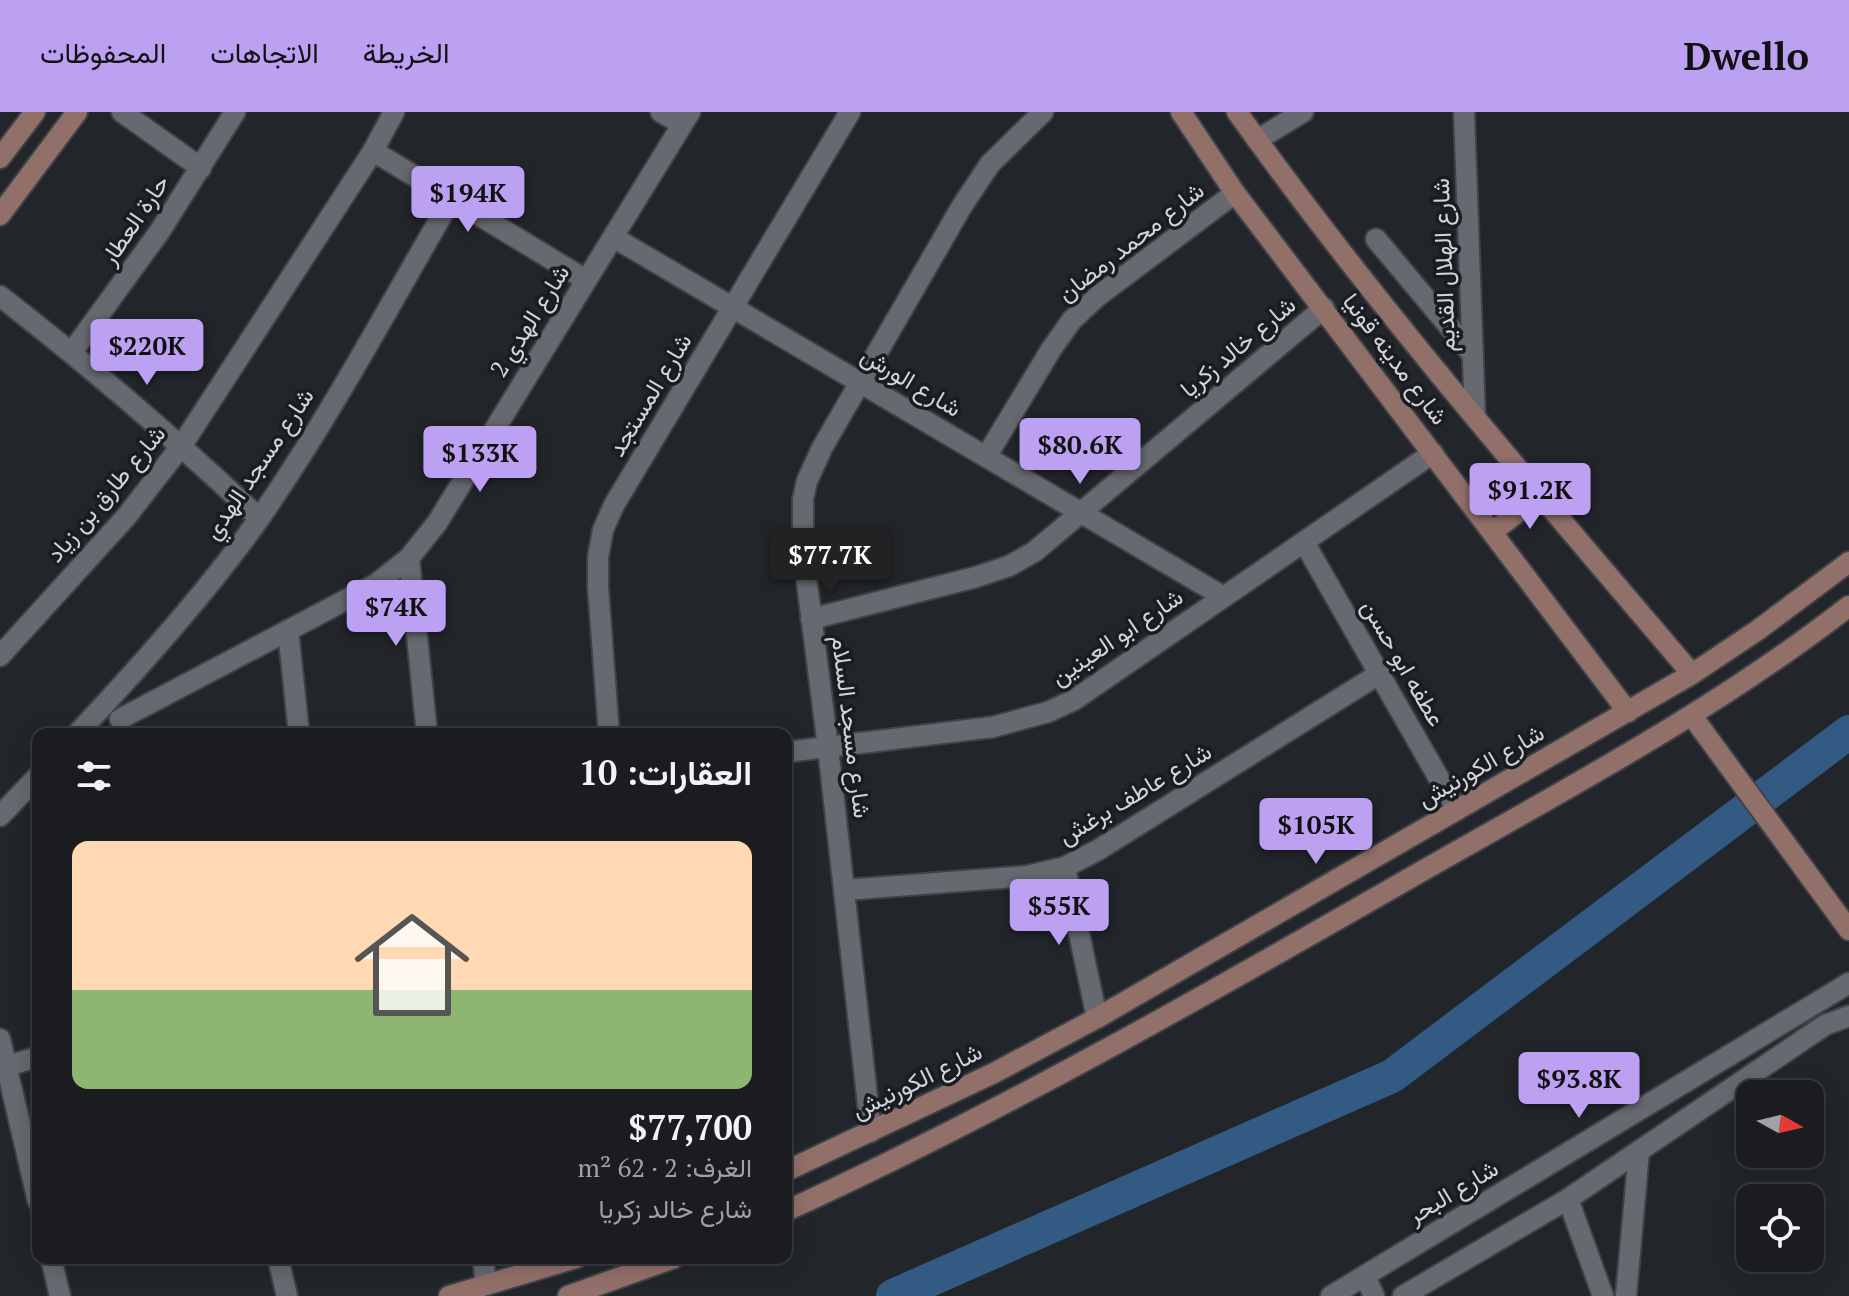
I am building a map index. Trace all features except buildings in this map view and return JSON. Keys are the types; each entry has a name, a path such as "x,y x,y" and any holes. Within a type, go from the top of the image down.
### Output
{"main road":[{"path":"0,158 35,112"},
{"path":"0,215 77,112"},
{"name":"شارع مدينه قونيا","path":"1181,112 1235,193 1628,712"},
{"name":"شارع مدينه قونيا","path":"1237,112 1305,206 1475,417 1692,674"},
{"path":"1492,532 1541,495"},
{"name":"شارع الكورنيش","path":"792,1168 994,1073 1097,1018 1692,674 1758,630 1849,562"},
{"path":"792,1208 969,1121 1224,984 1692,716 1849,606"},
{"path":"1692,716 1849,930"},
{"path":"449,1296 556,1264"},
{"path":"568,1296 657,1264"}],"street":[{"path":"122,112 201,168"},
{"name":"حارة العطار","path":"72,352 117,292 235,112"},
{"name":"شارع طارق بن زياد","path":"0,656 126,517 182,445 373,151 394,112"},
{"path":"661,112 686,118"},
{"name":"شارع المستجد","path":"609,728 598,587 598,557 603,530 614,505 850,112"},
{"name":"شارع مسجد السلام","path":"871,1132 803,552 803,499 813,465 969,195 990,164 1043,112"},
{"path":"1257,140 1303,112"},
{"name":"شارع الهلال القديم","path":"1464,112 1475,417"},
{"name":"شارع الهدي 2","path":"123,726 288,630 376,584 409,558 437,523 686,118"},
{"path":"373,151 586,280"},
{"name":"شارع محمد رمضان","path":"986,457 1072,320 1098,296 1235,193"},
{"name":"شارع مسجد الهدي","path":"83,728 111,698 259,518 301,456 452,198"},
{"name":"شارع الورش","path":"613,237 1224,597"},
{"path":"1376,239 1473,355"},
{"path":"0,296 182,445 259,518"},
{"name":"شارع خالد زكريا","path":"811,619 1009,566 1034,552 1324,308"},
{"name":"شارع ابو العينين","path":"792,751 993,727 1048,712 1074,700 1433,453"},
{"name":"عطفه ابو حسن","path":"1304,542 1457,810"},
{"path":"409,558 426,728"},
{"path":"288,630 298,728"},
{"name":"شارع عاطف برغش","path":"844,890 1027,876 1065,867 1098,850 1379,674"},
{"path":"111,698 123,726"},
{"path":"0,816 32,782"},
{"path":"1065,867 1097,1018"},
{"name":"شارع البحر","path":"1331,1296 1849,983"},
{"path":"1403,1296 1568,1199 1825,1025 1849,1016"},
{"path":"0,1039 32,1175"},
{"path":"7,1066 32,1059"},
{"path":"1626,1296 1639,1151"},
{"path":"1568,1199 1603,1296"},
{"path":"52,1264 60,1296"},
{"path":"279,1264 287,1296"},
{"path":"484,1264 486,1285"},
{"path":"1365,1276 1374,1296"}],"waterway":[{"path":"893,1296 1392,1076 1849,732"}]}
